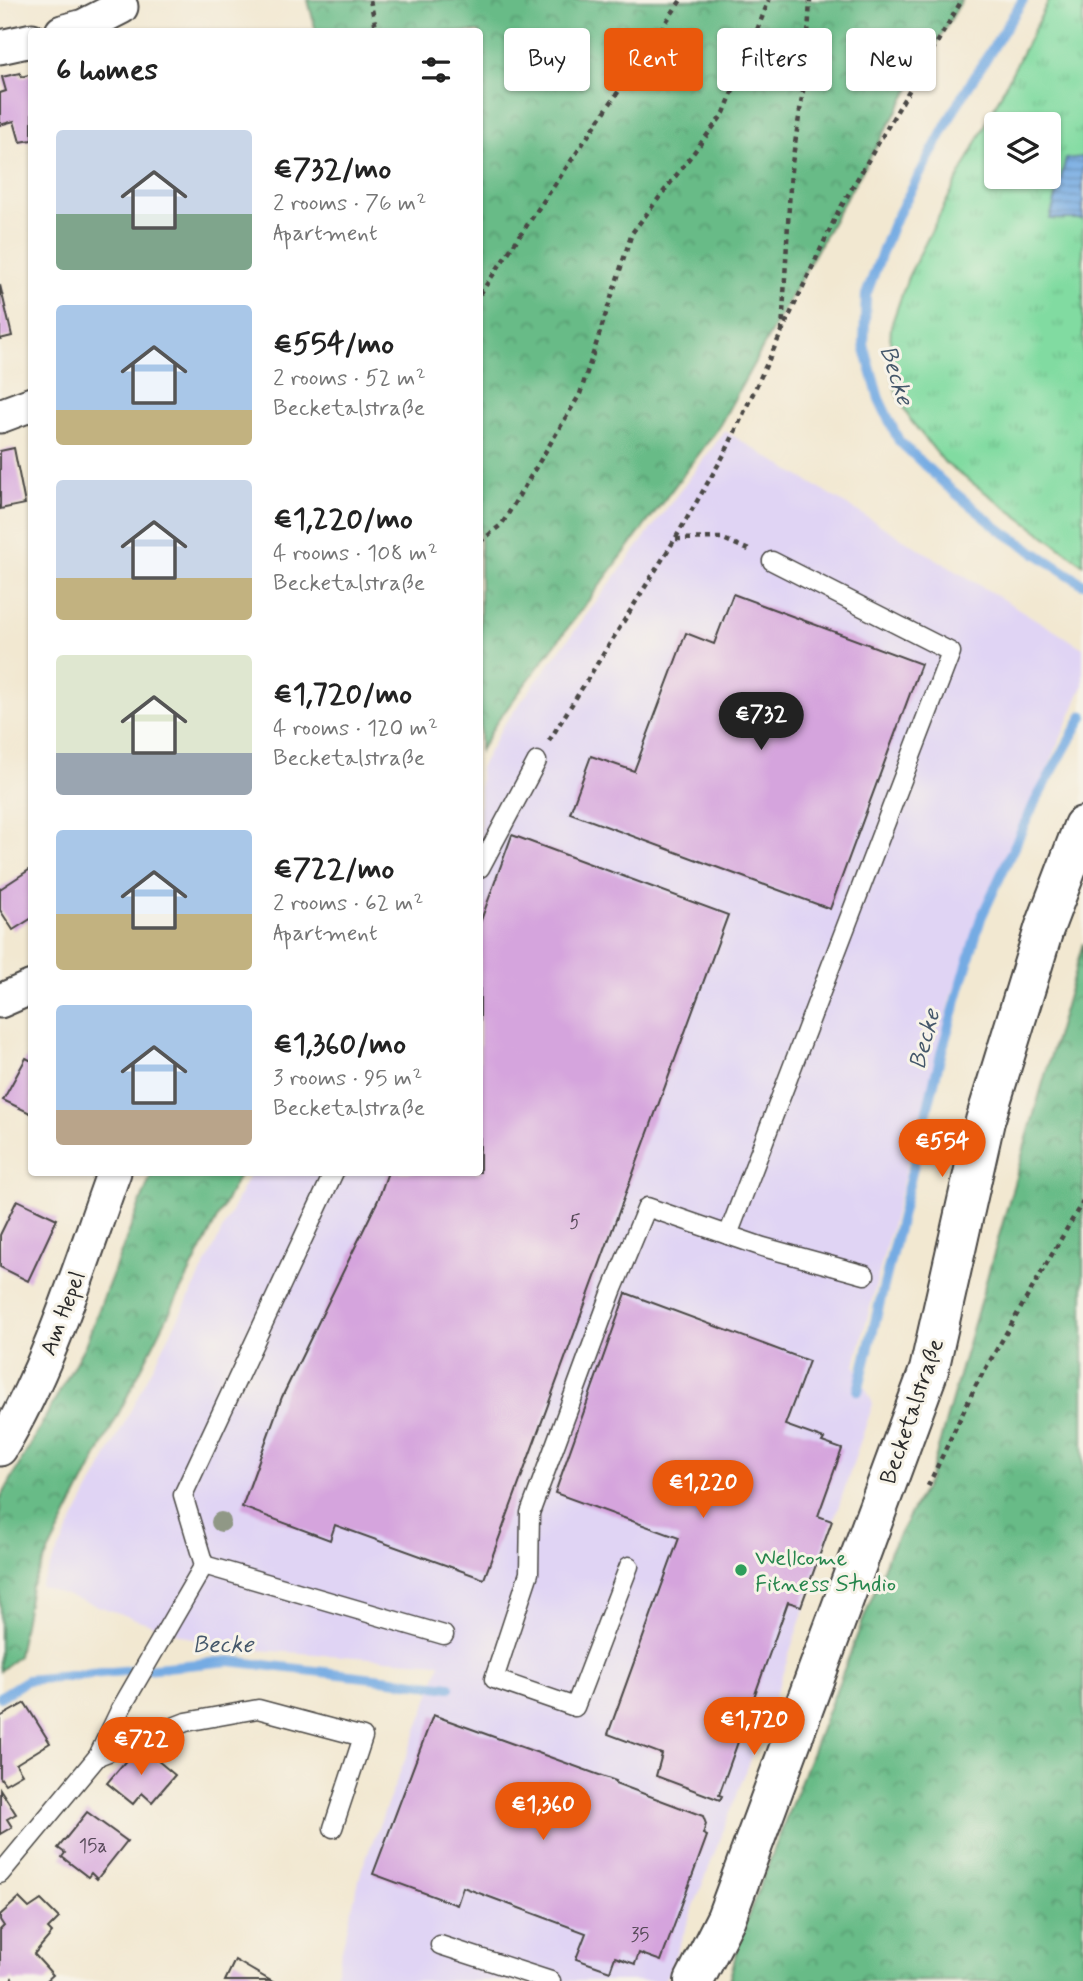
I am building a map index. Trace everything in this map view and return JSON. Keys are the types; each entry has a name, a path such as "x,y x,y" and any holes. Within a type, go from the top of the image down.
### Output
{"main road":[{"name":"Becketalstraße","path":"694,1981 726,1918 929,1370 985,1121 1044,929 1083,826"}],"street":[{"path":"77,28 121,7"},
{"path":"0,47 28,41"},
{"path":"0,416 28,406"},
{"path":"0,1001 28,989"},
{"name":"Am Hepel","path":"5,1429 54,1337 113,1176"}],"lane":[{"path":"727,1235 951,652 772,561"},
{"path":"483,862 537,761"},
{"path":"0,1874 98,1756 121,1710 204,1565 183,1495 332,1176"},
{"path":"629,1566 575,1707 494,1679 528,1573 530,1513 612,1291 647,1207 763,1247 865,1275"},
{"path":"204,1565 444,1635"},
{"path":"98,1756 186,1722 258,1709 363,1737 333,1828"},
{"path":"440,1945 551,1981"}],"path":[{"path":"370,0 376,28"},
{"path":"483,289 681,0"},
{"path":"483,539 502,524 580,394 632,233 724,113 769,0"},
{"path":"781,337 791,170 806,71 810,0"},
{"path":"537,761 675,539 725,453 838,212 962,0"},
{"path":"675,539 724,538 772,561"},
{"path":"928,1487 976,1385 1083,1200"}],"shaded area":[{"path":"725,431 1083,648 1083,686 953,991 855,1365 873,1404 776,1693 668,1974 663,1981 334,1981 362,1868 424,1712 440,1663 217,1647 40,1586 196,1284 249,1176 483,1176 483,762 502,727"}],"green space":[{"path":"308,0 962,0 936,44 936,28 846,28 846,91 909,91 717,430 496,723 483,746 483,28 315,28"},
{"path":"1049,0 1083,0 1083,564 945,463 911,421 897,394 889,363 891,326 908,277 984,128 984,189 1061,189 1061,112 992,112"},
{"path":"1083,943 1083,1981 729,1981 742,1932 890,1551 929,1480"},
{"path":"151,1176 238,1176 31,1587 18,1656 0,1671 0,1500 85,1345"}],"water":[{"path":"1083,157 1083,219 1050,219 1058,189 1061,189 1066,159"}],"building":[{"path":"20,73 21,77 28,75 28,141 20,142 14,121 0,125 0,93 6,91 2,77"},
{"path":"0,285 12,336 0,339"},
{"path":"14,448 25,504 0,509 0,451"},
{"path":"733,594 921,664 830,909 570,813 591,756 634,771 686,633 714,644"},
{"path":"512,835 728,915 484,1579 335,1525 330,1540 242,1507 282,1397 378,1200 387,1176 483,1176 483,915"},
{"path":"28,871 28,921 13,930 0,910 0,889"},
{"path":"26,1058 28,1059 28,1112 3,1100"},
{"path":"17,1200 57,1219 28,1281 0,1267 0,1235"},
{"name":"Wellcome Fitness Studio","path":"626,1293 809,1361 785,1425 824,1439 822,1442 842,1449 818,1516 832,1521 801,1606 788,1602 719,1795 722,1796 720,1800 656,1776 662,1754 608,1734 679,1538 555,1493"},
{"path":"25,1703 50,1743 16,1764 22,1774 5,1784 0,1777 0,1717"},
{"path":"433,1715 616,1781 615,1783 703,1816 706,1824 703,1834 707,1836 661,1961 639,1953 635,1964 615,1957 610,1971 576,1959 586,1933 463,1887 457,1905 373,1874"},
{"path":"139,1745 175,1775 152,1802 142,1793 133,1804 107,1783"},
{"path":"0,1789 16,1814 7,1819 12,1827 0,1834"},
{"path":"87,1812 127,1841 97,1879 91,1873 88,1877 62,1857 65,1853 58,1848"},
{"path":"19,1898 29,1908 41,1900 59,1918 48,1929 52,1933 34,1954 53,1975 46,1981 14,1981 12,1978 10,1981 0,1981 0,1930 4,1926 0,1915"},
{"path":"235,1960 271,1981 225,1981"}],"waterway":[{"name":"Becke","path":"1023,0 958,103 892,226 866,295 864,345 879,399 899,441 948,487 999,529 1083,584"},
{"name":"Becke","path":"858,1391 942,1050 981,918 1035,802 1083,716"},
{"name":"Becke","path":"0,1697 27,1680 230,1661 450,1687"}],"place":[{"name":"Wellcome Fitness Studio","path":"741,1570"}]}
